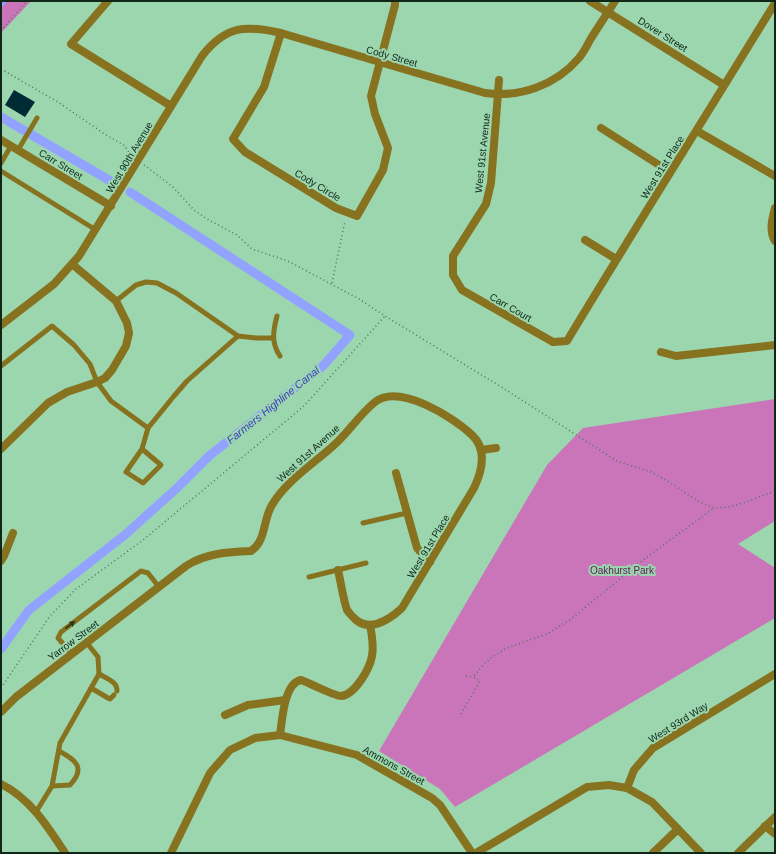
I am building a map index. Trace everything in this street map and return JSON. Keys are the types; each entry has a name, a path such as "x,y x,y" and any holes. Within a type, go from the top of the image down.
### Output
{"street":[{"path":"108,1 71,44 171,106"},
{"path":"380,63 395,1"},
{"name":"Dover Street","path":"590,1 724,85"},
{"path":"498,95 526,91 546,84 564,73 579,57 615,1"},
{"name":"West 91st Place","path":"567,341 616,259 697,131 775,3"},
{"name":"West 90th Avenue","path":"1,325 54,284 85,247 202,56 211,45 220,37 233,31 246,28 260,28 281,33"},
{"name":"Cody Street","path":"281,33 380,63 485,93 498,95"},
{"name":"Cody Circle","path":"281,33 264,87 233,139 245,152 336,208 357,216 383,170 388,148 375,114 372,96 380,63"},
{"name":"West 91st Avenue","path":"453,275 453,256 486,204 491,183 499,80"},
{"path":"601,128 670,172"},
{"path":"697,131 775,176"},
{"name":"Carr Street","path":"1,140 111,206"},
{"path":"775,208 771,223 775,241"},
{"path":"585,240 616,259"},
{"path":"1,449 48,403 67,392 105,378 112,370 126,346 129,333 127,323 116,301 72,264"},
{"name":"Carr Court","path":"453,275 462,290 553,342 567,341"},
{"path":"660,352 676,356 775,345"},
{"name":"West 91st Avenue","path":"159,587 186,566 205,556 219,553 251,551 255,548 261,540 267,514 280,493 334,445 376,401 385,397 394,396 414,399 436,411 465,429 477,440 481,450"},
{"path":"481,450 496,448"},
{"name":"West 91st Place","path":"370,625 379,624 389,619 402,608 474,488 482,460 481,450"},
{"path":"396,473 418,548 430,562"},
{"path":"1,561 13,533"},
{"path":"280,735 285,700 294,683 301,680 340,696 344,695 356,688 372,656 370,625 359,623 348,611 338,570"},
{"name":"Yarrow Street","path":"1,712 16,697 159,587"},
{"name":"West 93rd Way","path":"627,788 634,770 653,748 775,674"},
{"path":"225,715 248,705 285,700"},
{"name":"Ammons Street","path":"171,853 210,773 230,750 255,738 280,735 357,755 432,798 440,804 472,853"},
{"path":"1,784 6,786 28,803 65,853"},
{"path":"476,853 587,787 609,785 627,788 652,802 701,853"},
{"path":"738,853 775,817"},
{"path":"765,826 775,834"},
{"path":"653,853 678,829"}],"lane":[{"path":"18,150 37,118"},
{"path":"1,163 11,146"},
{"path":"1,171 96,230"},
{"path":"116,301 136,285 146,282 157,283 176,293 238,336 273,338"},
{"path":"277,316 273,338 275,350 280,356"},
{"path":"1,366 52,326 74,346 90,364 97,382 111,401 148,428"},
{"path":"142,449 160,465 142,482 126,472 142,449 148,428 186,381 238,336"},
{"path":"363,523 407,512"},
{"path":"310,577 366,563"},
{"path":"72,654 58,638 61,632 141,571 148,573 159,587"},
{"path":"36,812 52,786 60,743 99,674 98,657 87,643"},
{"path":"91,688 110,699 116,693 117,686 115,683 99,674"},
{"path":"52,786 70,785 75,779 78,771 74,759 59,751"}],"path":[{"path":"1,30 28,1"},
{"path":"1,69 58,102 103,133 125,146 132,157"},
{"path":"145,165 173,187 194,210 207,219 238,235 252,249 288,261 359,299 503,388 617,461 651,472 698,501 714,508 729,507 743,503 775,490"},
{"path":"332,284 346,213"},
{"path":"1,688 50,616 76,589 143,540 304,406 386,316"},
{"path":"474,677 484,664 492,657 507,648 547,634 570,619 643,560 714,508"},
{"path":"461,714 480,681 474,677 466,676"}],"green space":[{"path":"1,1 31,1 1,33"},
{"name":"Oakhurst Park","path":"775,399 775,521 738,544 775,568 775,618 455,807 440,789 379,751 547,465 583,428"}],"building":[{"path":"14,90 35,102 25,117 5,105"}],"waterway":[{"name":"Farmers Highline Canal","path":"1,117 114,183"},
{"name":"Farmers Highline Canal","path":"1,649 29,610 126,534 176,489 209,456 323,366 350,335 130,192"}]}
